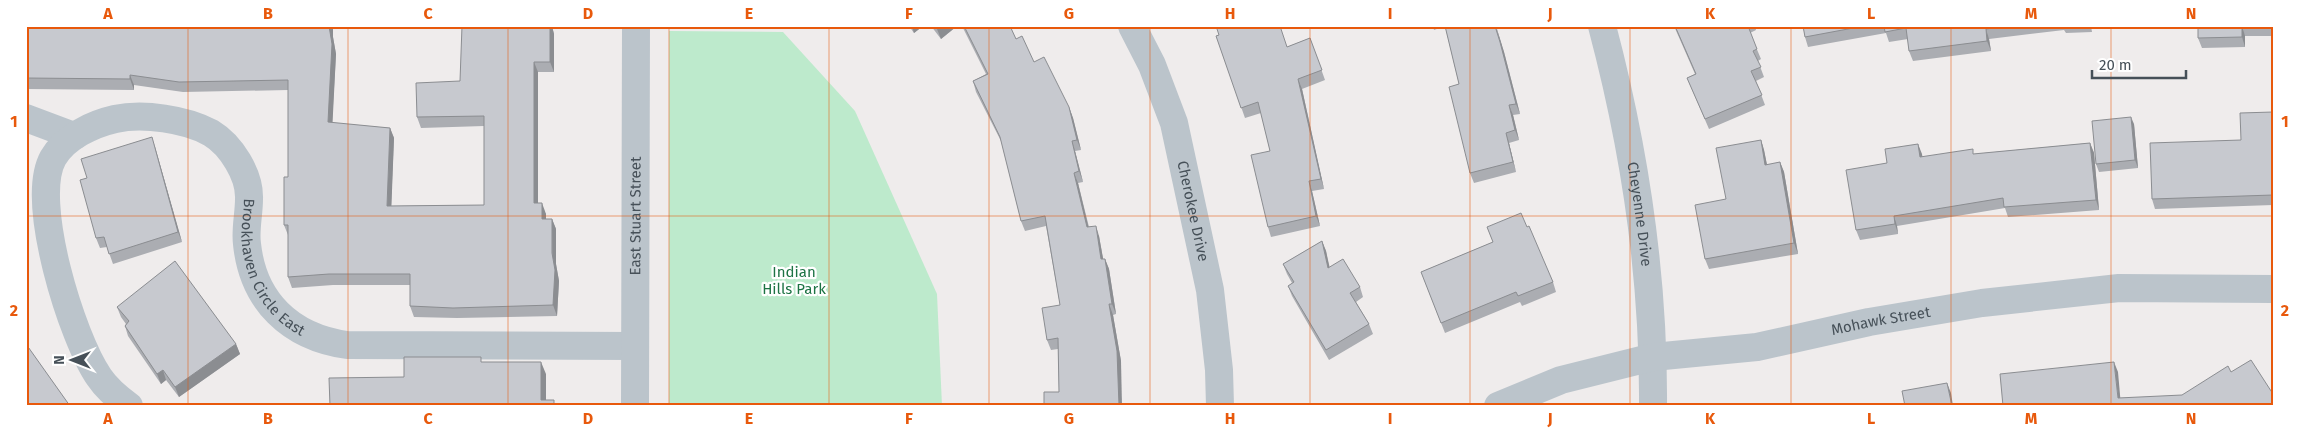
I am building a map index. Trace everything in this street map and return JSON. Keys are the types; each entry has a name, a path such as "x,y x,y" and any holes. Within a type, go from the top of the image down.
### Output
{"street":[{"name":"East Stuart Street","path":"635,406 636,26"},
{"name":"Cherokee Drive","path":"1132,26 1152,65 1174,123 1210,290 1219,370 1220,406"},
{"name":"Cheyenne Drive","path":"1602,26 1614,69 1633,165 1647,262 1653,357 1653,406"},
{"name":"Brookhaven Circle East","path":"129,406 118,398 100,379 89,362 72,321 58,274 45,209 46,182 52,160 57,152 74,136 101,122 129,116 184,122 211,133 225,144 242,168 249,196 246,242 252,271 265,298 280,315 304,333 332,343 347,345 635,346"},
{"path":"26,118 74,136"},
{"name":"Mohawk Street","path":"1498,406 1561,380 1653,357 1757,347 1869,322 1992,302 2119,288 2273,289"}],"green space":[{"name":"Indian Hills Park","path":"669,31 783,32 855,111 937,294 942,406 669,406"}],"building":[{"path":"26,26 329,26 332,44 328,122 390,128 387,206 484,205 484,116 417,117 416,83 460,81 462,26 550,26 550,62 534,62 534,203 542,203 542,219 552,219 552,253 555,270 553,305 453,308 410,306 410,274 329,274 288,277 288,225 284,225 284,177 288,177 288,80 179,82 130,75 130,79 26,78"},
{"path":"964,26 1010,26 1016,39 1022,36 1034,62 1044,57 1069,107 1077,140 1072,141 1079,171 1074,173 1087,227 1096,226 1101,259 1105,259 1112,304 1109,304 1117,351 1119,406 1044,406 1044,392 1059,392 1058,338 1047,340 1042,308 1060,305 1045,216 1021,221 1000,137 973,81 988,74"},
{"path":"1216,26 1280,26 1287,47 1310,38 1322,70 1298,79 1321,179 1309,181 1316,216 1268,227 1251,155 1270,151 1258,102 1241,108 1216,36 1219,35"},
{"path":"1445,26 1495,26 1516,104 1509,105 1515,130 1506,133 1513,162 1470,173 1449,87 1459,84"},
{"path":"1675,26 1748,26 1757,49 1753,51 1761,67 1751,71 1762,95 1705,119 1687,78 1696,74"},
{"path":"1803,26 1864,26 1805,37"},
{"path":"1884,26 2007,26 1986,29 1987,41 1909,51 1906,28 1885,32"},
{"path":"2198,26 2242,26 2242,37 2198,38"},
{"path":"2273,112 2273,195 2152,199 2150,143 2241,140 2240,113"},
{"path":"2131,117 2135,160 2096,164 2092,121"},
{"path":"152,137 178,232 109,254 104,237 96,238 80,180 87,178 81,159"},
{"path":"1761,140 1765,165 1780,162 1794,243 1705,259 1695,205 1726,199 1716,148"},
{"path":"2090,143 2096,200 2004,207 2003,198 1894,216 1895,224 1856,230 1846,170 1887,163 1885,149 1918,144 1920,157 1973,149 1973,154"},
{"path":"1521,213 1527,227 1529,226 1553,282 1518,296 1516,292 1441,323 1421,272 1493,242 1487,227"},
{"path":"1322,241 1328,268 1343,259 1360,287 1350,293 1369,324 1326,350 1288,286 1294,282 1283,264"},
{"path":"175,261 236,344 175,387 163,370 157,374 125,326 129,321 117,307"},
{"path":"26,344 70,406 26,406"},
{"path":"404,357 481,357 481,362 541,362 541,400 554,400 554,406 330,406 329,378 404,377"},
{"path":"2251,360 2273,394 2273,406 2003,406 2000,374 2114,362 2118,398 2182,395 2228,366 2231,372"},
{"path":"1947,383 1952,406 1905,406 1902,391"}]}
